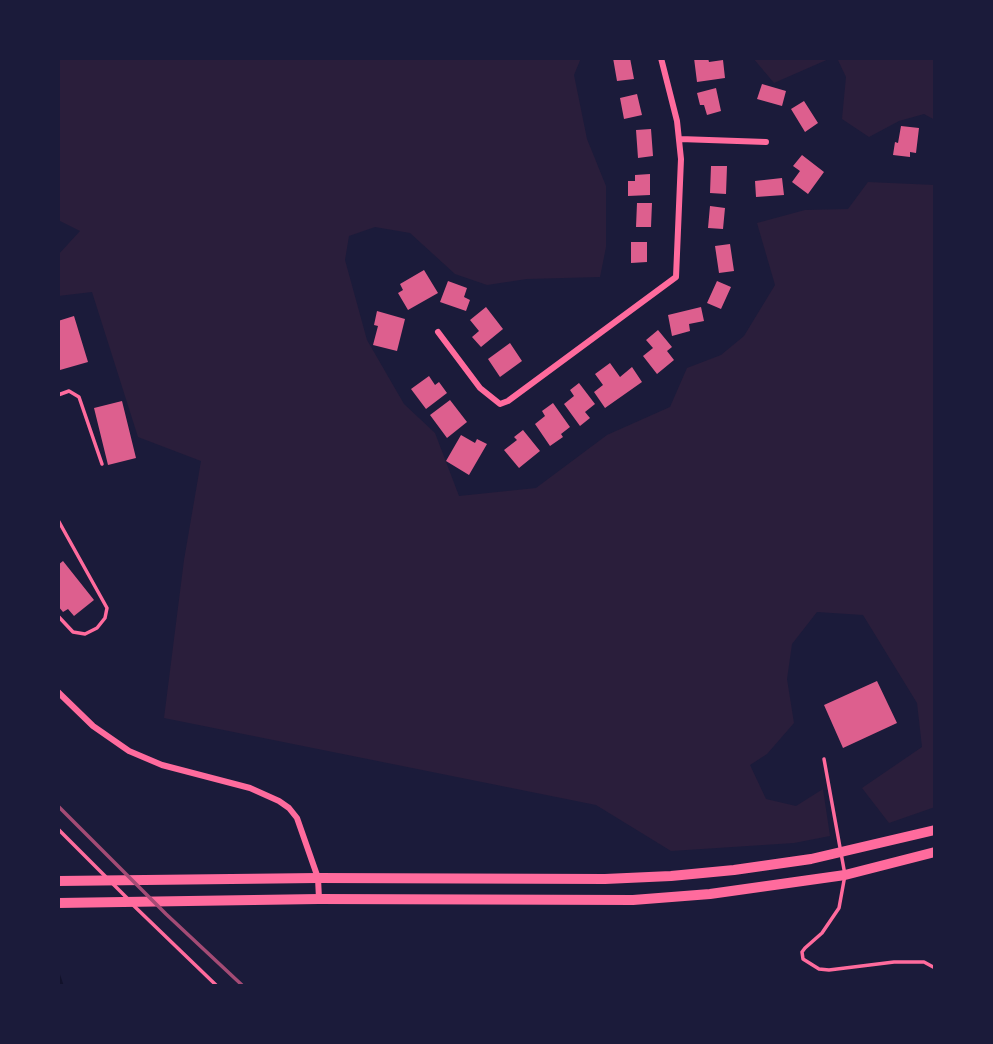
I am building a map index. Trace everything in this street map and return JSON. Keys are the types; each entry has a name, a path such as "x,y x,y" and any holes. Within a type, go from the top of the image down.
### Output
{"main road":[{"path":"58,881 671,876 747,869 811,859 935,830"},
{"path":"58,903 319,899 633,900 737,891 845,875 935,852"}],"street":[{"path":"438,332 480,388 499,404 508,401 676,277 680,139 661,58"},
{"path":"680,139 766,142"},
{"path":"58,692 93,726 129,751 162,765 250,788 279,801 297,818 318,878 319,899"}],"lane":[{"path":"58,395 69,391 79,397 102,464"},
{"path":"58,520 107,608 105,618 97,628 85,634 73,632 58,615"},
{"path":"58,531 61,526"},
{"path":"824,759 845,875 839,908 822,933 802,952 803,959 819,969 846,969 894,962 924,962 935,968"},
{"path":"58,829 217,986"}],"shaded area":[{"path":"58,58 581,58 574,75 587,139 606,186 606,247 600,277 527,279 487,285 455,274 410,233 375,227 349,236 345,260 367,340 404,404 435,433 459,496 536,488 607,435 670,407 687,368 721,355 744,336 775,285 757,223 805,210 848,209 868,182 935,185 935,807 889,823 862,788 922,747 917,703 863,615 817,612 792,644 787,679 794,723 767,754 750,765 766,799 796,806 823,789 830,836 794,843 671,851 596,805 164,718 184,560 201,461 138,437 92,292 58,296 58,255 80,231 58,220"},
{"path":"753,58 831,58 774,83"},
{"path":"837,58 935,58 935,120 924,114 899,121 869,137 842,119 846,77"}],"building":[{"path":"613,58 630,58 634,79 617,81"},
{"path":"694,58 708,58 709,62 723,60 725,78 697,82"},
{"path":"762,84 786,91 782,106 757,99"},
{"path":"716,88 721,111 707,115 704,105 700,105 697,93"},
{"path":"637,94 642,115 624,119 620,98"},
{"path":"804,101 818,123 805,132 791,109"},
{"path":"901,126 919,128 916,153 910,152 910,157 893,155"},
{"path":"651,129 653,156 638,158 636,130"},
{"path":"802,155 824,172 808,194 792,182 800,171 793,166"},
{"path":"711,166 727,166 726,194 710,193"},
{"path":"650,174 650,195 628,196 628,181 635,181 635,175"},
{"path":"782,178 784,195 756,197 755,181"},
{"path":"637,203 652,203 651,227 636,227"},
{"path":"710,206 725,208 723,229 708,228"},
{"path":"631,242 647,242 647,262 631,263"},
{"path":"730,244 734,271 719,273 715,246"},
{"path":"424,270 438,293 408,310 398,293 403,290 400,284"},
{"path":"448,281 467,288 464,297 470,300 466,311 440,302"},
{"path":"717,281 731,287 721,309 707,303"},
{"path":"486,307 503,329 481,347 472,337 479,331 470,320"},
{"path":"701,307 704,321 689,324 690,331 672,336 668,315"},
{"path":"377,311 405,319 397,351 373,345 378,326 374,325"},
{"path":"74,316 88,362 60,370 58,321"},
{"path":"658,330 672,347 667,351 674,360 657,374 643,356 653,348 646,340"},
{"path":"510,343 522,361 500,377 488,359"},
{"path":"610,363 620,377 632,367 642,382 605,408 594,392 603,385 595,374"},
{"path":"429,376 435,385 439,382 447,393 426,409 411,389"},
{"path":"579,383 595,404 585,412 590,418 580,426 564,404 574,396 570,390"},
{"path":"450,400 467,422 447,438 430,415"},
{"path":"122,401 136,458 108,465 94,408"},
{"path":"553,403 570,427 561,434 563,437 550,446 535,424 545,416 542,411"},
{"path":"523,430 540,451 519,468 504,450 517,440 514,437"},
{"path":"461,435 475,443 477,439 487,444 469,475 446,461"},
{"path":"63,561 94,600 74,616 68,609 63,612 58,606 58,565"},
{"path":"877,681 897,723 843,748 824,705"}],"waterway":[{"path":"58,974 62,986"}],"railway":[{"path":"58,806 243,986"}]}
